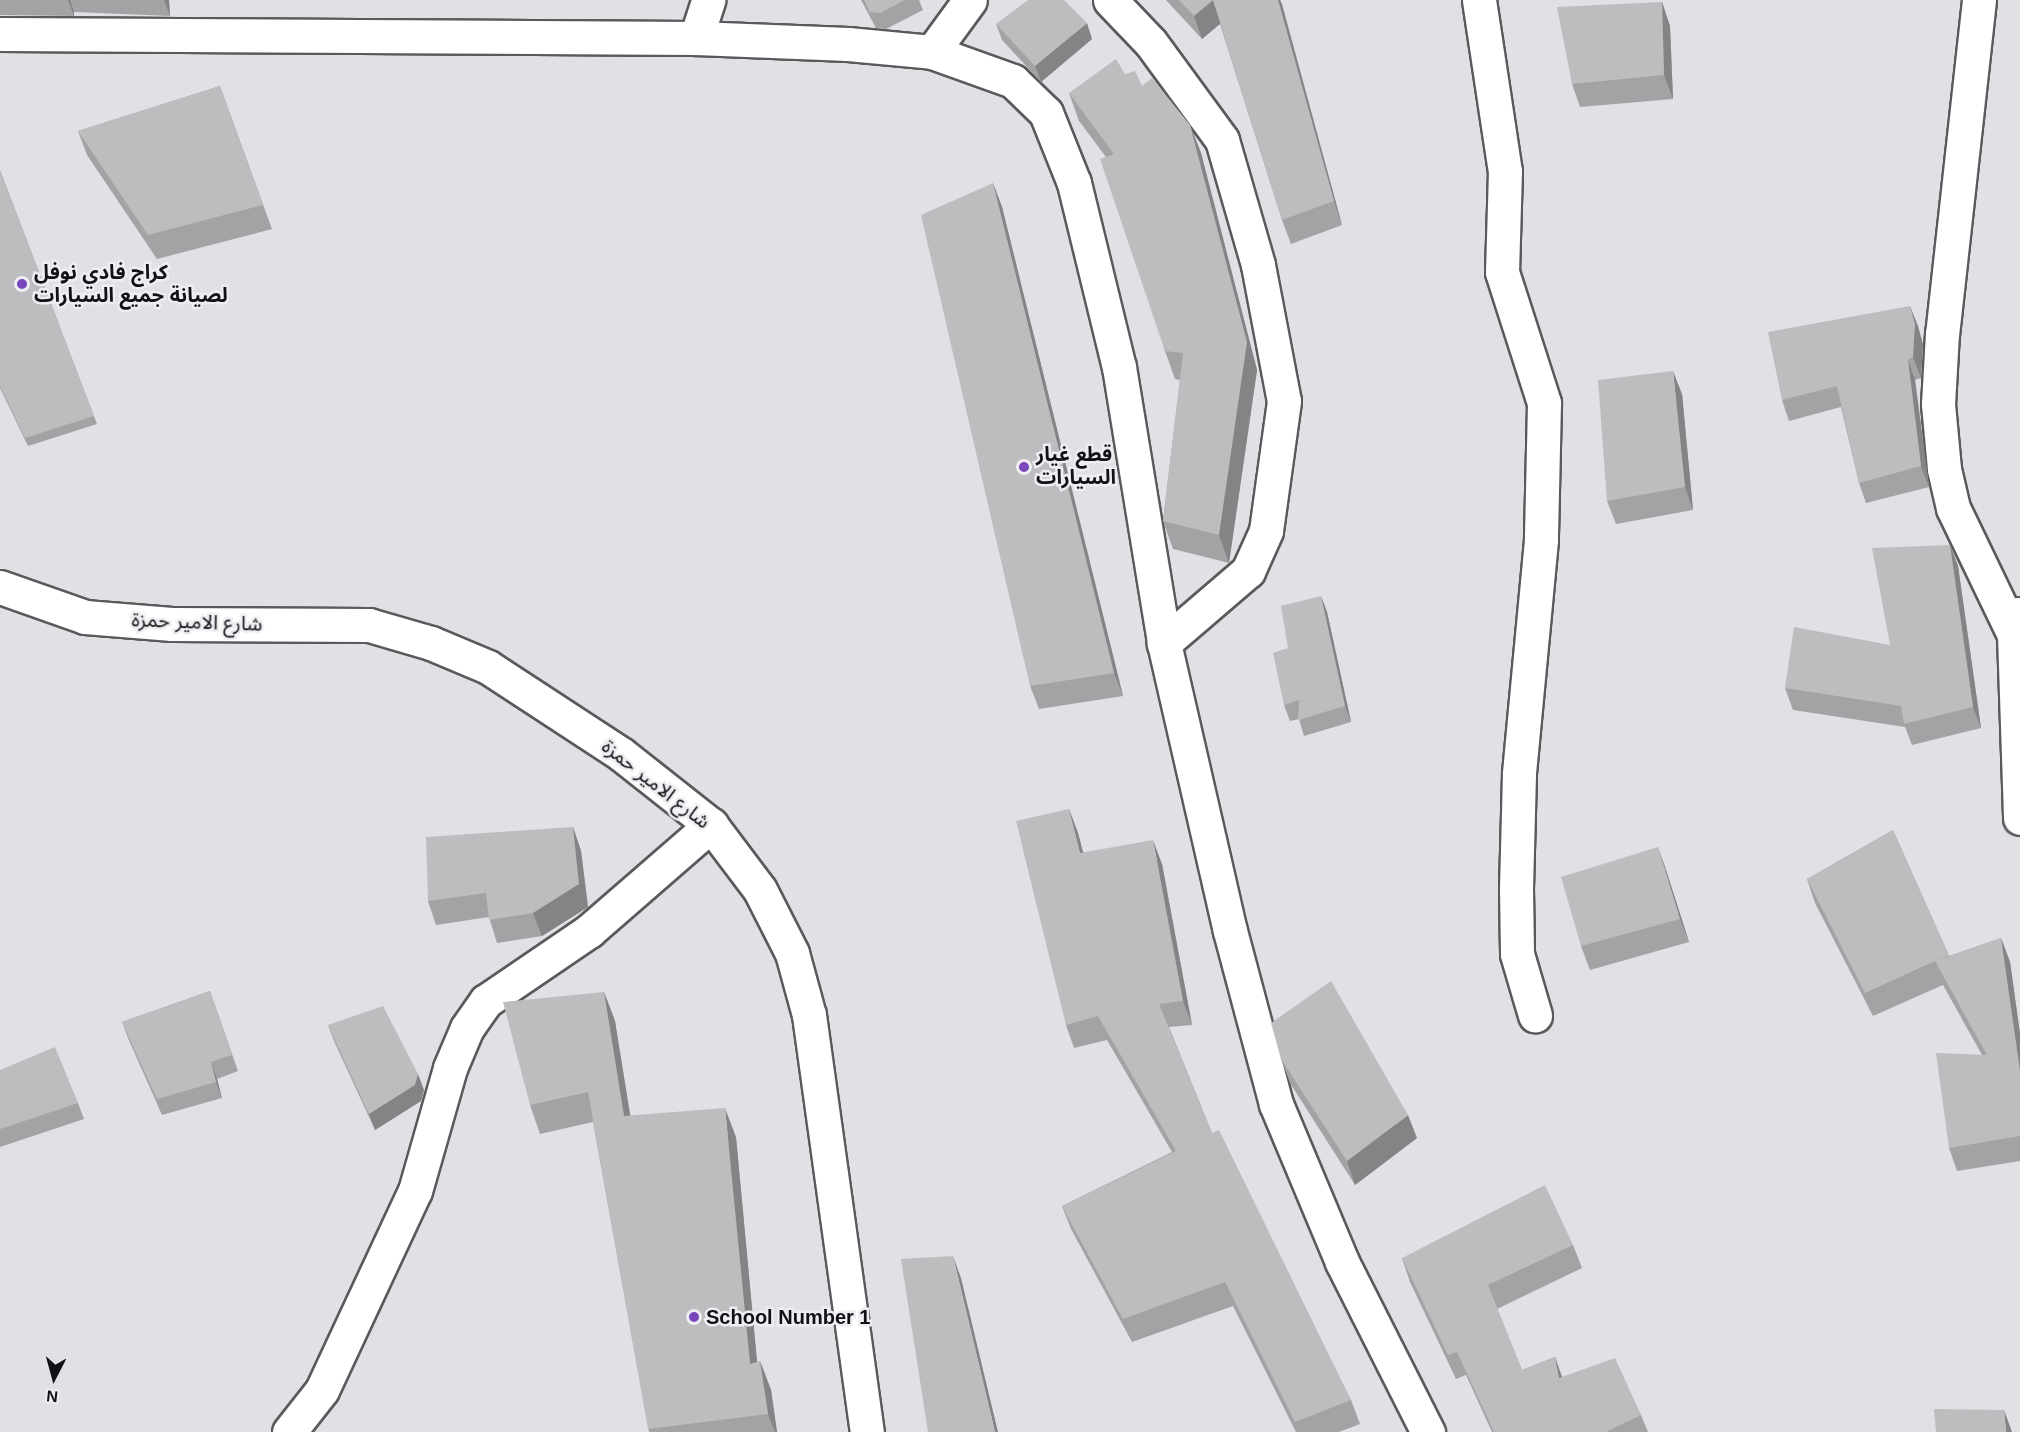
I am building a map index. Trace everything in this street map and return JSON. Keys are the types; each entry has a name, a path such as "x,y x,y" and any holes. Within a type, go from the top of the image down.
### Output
{"street":[{"path":"696,38 708,0"},
{"path":"932,52 970,0"},
{"path":"1110,0 1151,43 1222,140 1258,266 1284,401 1266,531 1248,572 1164,643"},
{"path":"1479,0 1505,171 1502,272 1544,403 1541,540 1518,774 1516,889 1517,954 1535,1015"},
{"path":"1979,0 1942,333 1938,404 1944,470 1953,508 2017,619 2020,818"},
{"path":"0,34 696,38 849,44 932,52 1013,81 1046,113 1070,173 1119,367 1164,643 1230,931 1275,1104 1342,1262 1428,1432"},
{"name":"شارع الامير حمزة","path":"0,587 85,617 172,624 369,625 431,643 488,667 621,754 711,825 760,890 792,953 809,1015 867,1432"},
{"path":"289,1432 322,1390 416,1191 450,1068 473,1019 486,1001 589,931 711,825"}],"building":[{"path":"864,0 905,0 880,13 870,12"},
{"path":"1028,0 1064,0 1087,23 1035,66 996,24"},
{"path":"1179,0 1213,0 1194,16"},
{"path":"1213,0 1278,0 1334,201 1282,220"},
{"path":"1662,2 1664,75 1572,84 1557,7"},
{"path":"1116,59 1125,74 1135,71 1142,86 1152,78 1190,125 1247,342 1219,535 1163,521 1183,353 1165,351 1100,159 1114,154 1069,93"},
{"path":"220,86 263,205 148,235 78,131"},
{"name":"كراج فادي نوفل لصيانة جميع السيارات","path":"0,171 94,416 25,438 0,386"},
{"name":"قطع غيار السيارات","path":"993,183 1114,673 1030,686 921,215"},
{"path":"1910,306 1915,324 1913,357 1908,360 1921,466 1859,483 1837,386 1782,400 1768,332"},
{"path":"1673,371 1685,487 1607,501 1598,380"},
{"path":"1950,545 1973,707 1904,724 1901,706 1785,688 1794,627 1890,645 1872,548"},
{"path":"1321,596 1345,706 1298,720 1299,700 1284,705 1273,653 1288,648 1281,606"},
{"path":"1069,809 1080,853 1153,840 1183,1001 1159,1004 1212,1133 1219,1130 1351,1400 1295,1422 1225,1282 1123,1319 1062,1206 1176,1151 1098,1016 1066,1025 1016,821"},
{"path":"573,827 579,884 533,913 489,920 486,893 428,901 426,837"},
{"path":"1893,830 1949,955 1938,960 2001,938 2020,1071 2020,1136 1949,1148 1936,1053 1987,1055 1935,961 1865,993 1807,879"},
{"path":"1658,847 1680,919 1581,946 1561,877"},
{"path":"1331,981 1408,1115 1347,1161 1281,1059 1271,1023"},
{"path":"210,991 232,1055 211,1062 216,1082 157,1099 122,1022"},
{"path":"604,992 624,1116 725,1108 750,1364 760,1361 768,1414 648,1429 588,1092 530,1105 503,1002"},
{"path":"383,1006 418,1074 415,1085 369,1114 328,1025"},
{"path":"55,1047 78,1103 0,1129 0,1070"},
{"path":"1545,1185 1573,1245 1488,1285 1522,1370 1555,1357 1559,1378 1615,1358 1641,1415 1606,1432 1494,1432 1457,1352 1448,1355 1402,1258"},
{"path":"953,1256 995,1432 928,1432 901,1259"},
{"path":"1934,1409 2004,1410 2006,1432 1936,1432"}],"place":[{"name":"كراج فادي نوفل لصيانة جميع السيارات","path":"22,284"},
{"name":"قطع غيار السيارات","path":"1024,467"},
{"name":"School Number 1","path":"694,1317"}]}
